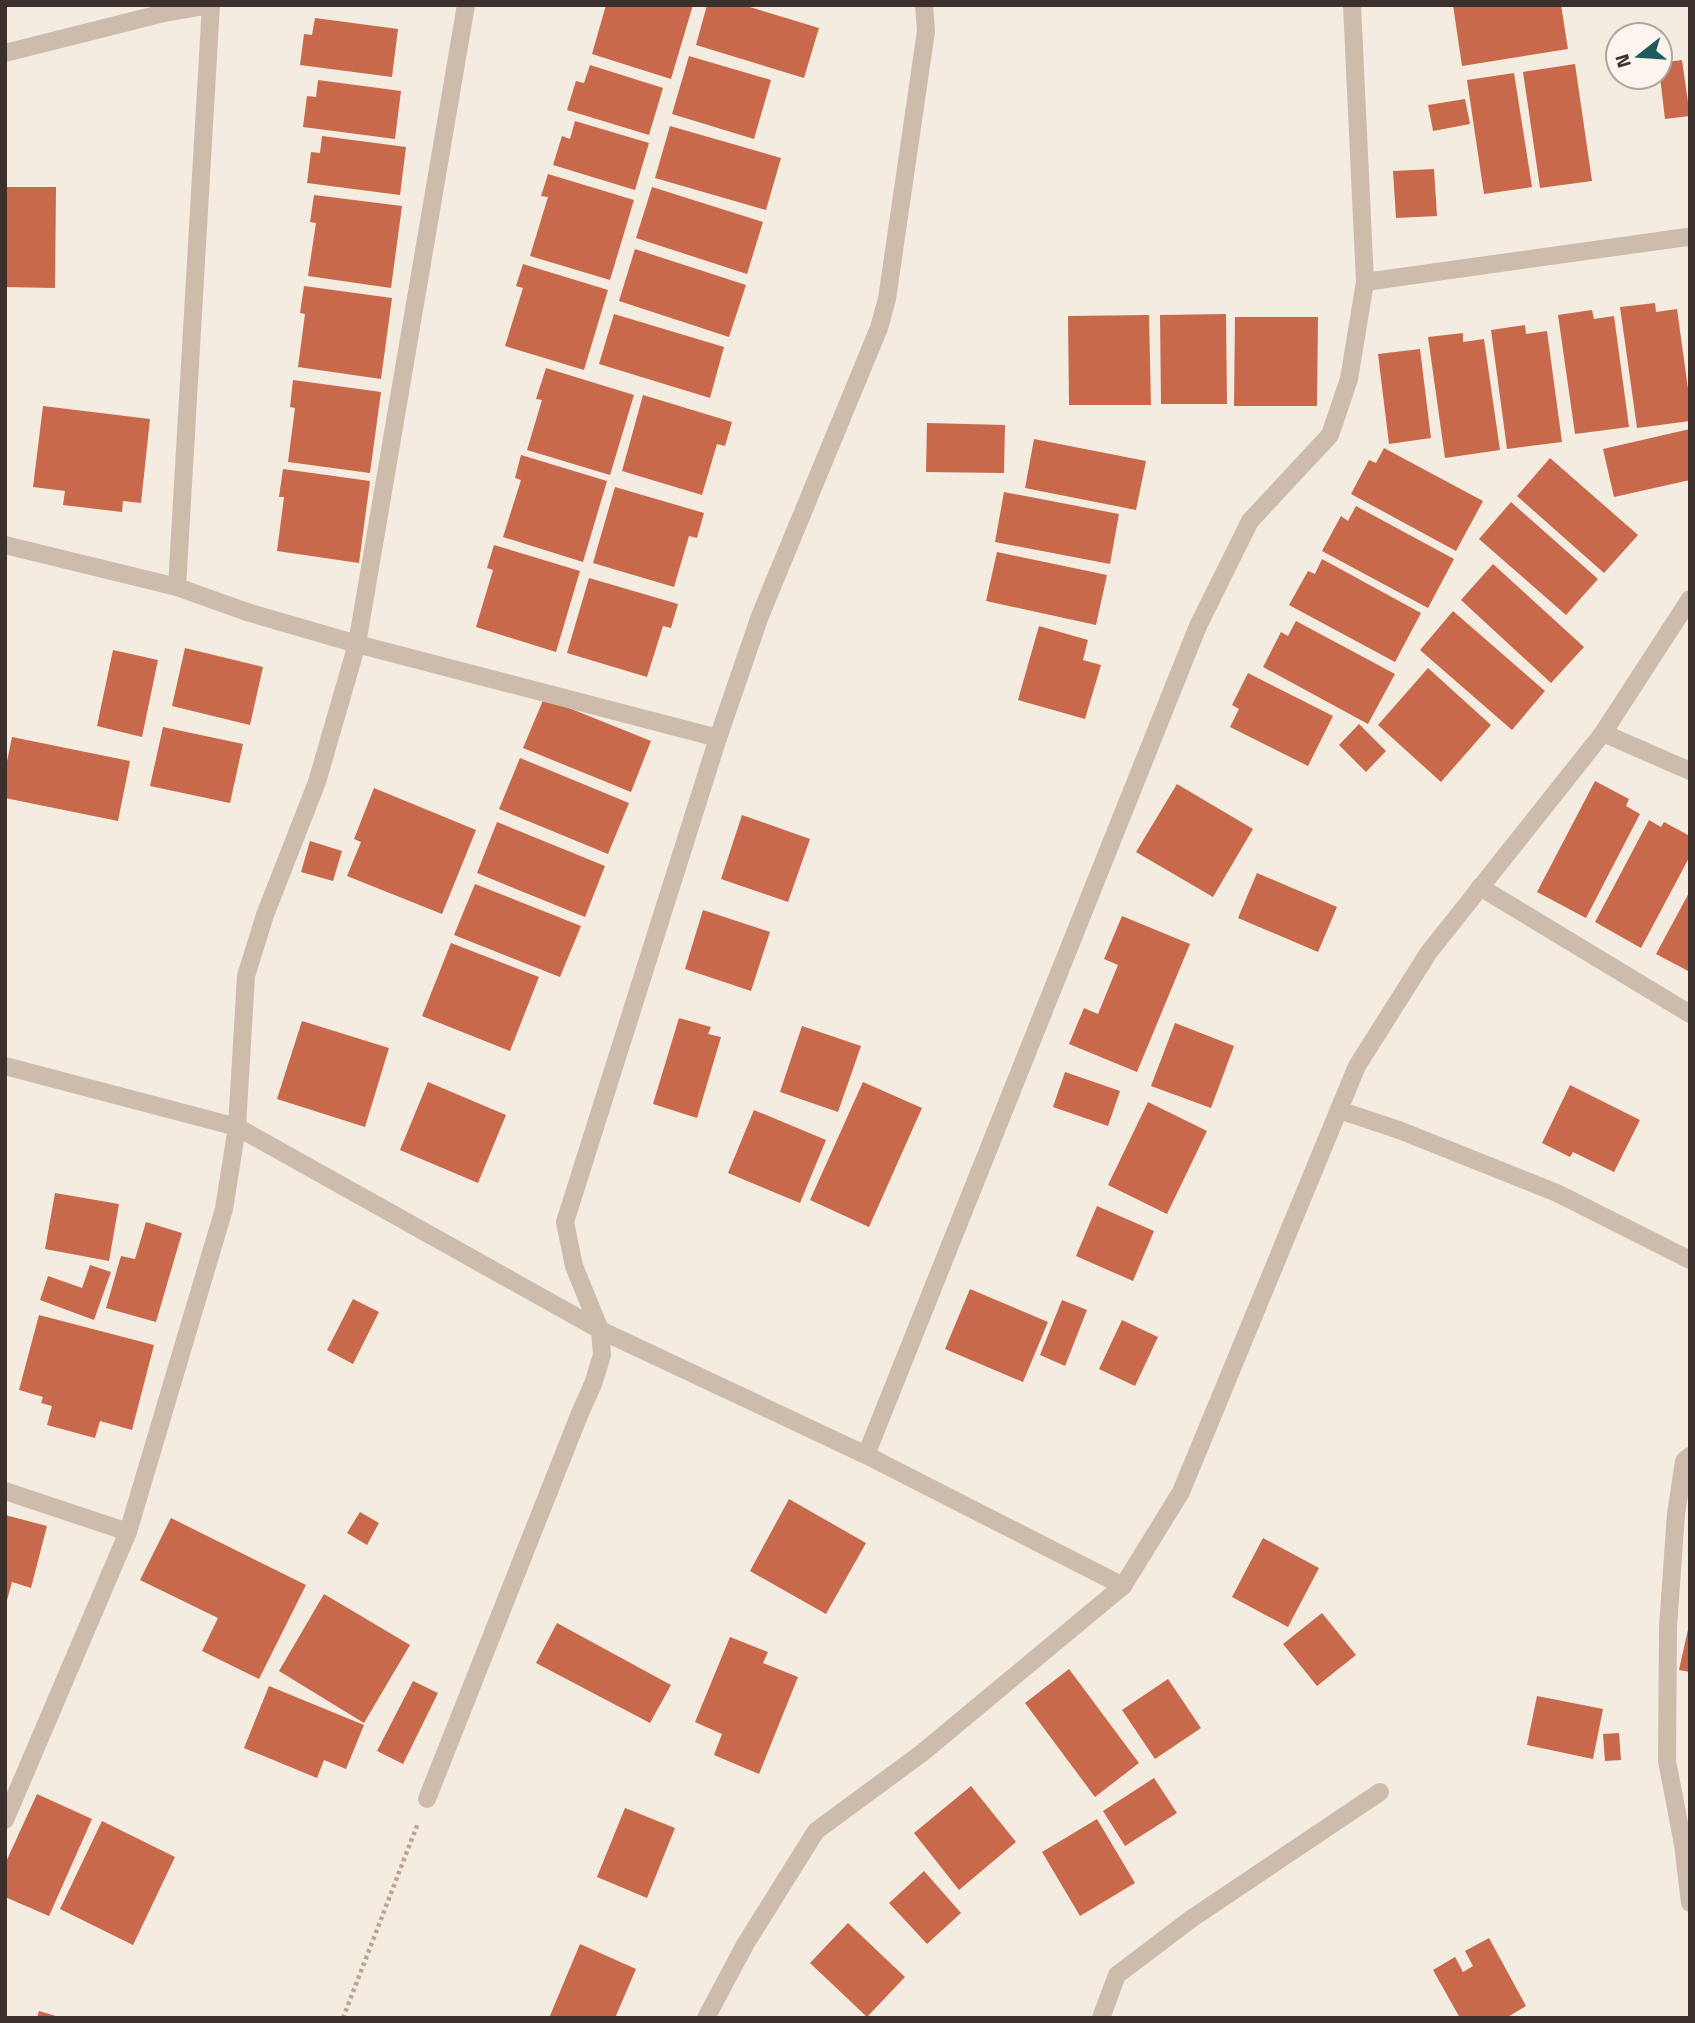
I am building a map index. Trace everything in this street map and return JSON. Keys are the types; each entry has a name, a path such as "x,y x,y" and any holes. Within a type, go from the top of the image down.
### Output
{"street":[{"path":"5,53 163,9 211,5 177,587"},
{"path":"5,1820 128,1532 224,1209 237,1126 246,976 265,915 317,782 357,644 466,5"},
{"path":"427,1799 593,1384 601,1355 600,1330 574,1266 565,1222 718,738 760,616 879,328 887,299 926,31 924,5"},
{"path":"866,1455 1198,626 1250,521 1330,435 1349,379 1365,282 1352,5"},
{"path":"1365,282 1690,238"},
{"path":"5,545 177,587 247,612 357,644 718,738"},
{"path":"706,2018 746,1943 816,1831 922,1753 1123,1586 1181,1492 1357,1066 1429,952 1603,733 1690,599"},
{"path":"1603,733 1690,771"},
{"path":"1480,887 1690,1014"},
{"path":"5,1066 237,1126 600,1330 866,1455 1123,1586"},
{"path":"1339,1110 1399,1130 1557,1193 1690,1261"},
{"path":"1690,1456 1684,1461 1676,1514 1668,1627 1667,1747 1690,1903"},
{"path":"5,1491 128,1532"},
{"path":"1101,2018 1117,1975 1191,1919 1380,1792"}],"path":[{"path":"343,2018 427,1799"}],"building":[{"path":"606,5 693,5 671,79 592,54"},
{"path":"707,5 743,5 819,28 804,78 696,45"},
{"path":"1453,5 1561,5 1568,49 1462,66"},
{"path":"315,18 398,29 392,77 300,65 304,34 312,35"},
{"path":"689,56 771,80 754,139 672,114"},
{"path":"1682,60 1690,116 1665,119 1662,91 1674,91 1674,61"},
{"path":"1575,64 1592,181 1540,188 1523,72"},
{"path":"590,65 663,88 649,135 567,110 576,81 584,83"},
{"path":"1514,73 1532,187 1484,194 1467,80"},
{"path":"318,80 401,91 395,139 303,127 307,96 316,97"},
{"path":"1465,99 1470,124 1433,131 1428,105"},
{"path":"575,121 649,143 635,190 553,165 562,136 570,139"},
{"path":"670,126 781,158 766,210 655,178"},
{"path":"322,136 406,147 400,195 307,183 311,152 320,153"},
{"path":"1434,169 1437,216 1396,218 1393,171"},
{"path":"548,174 634,200 610,280 530,256 548,197 541,196"},
{"path":"5,187 56,187 55,288 5,287"},
{"path":"652,187 763,222 747,274 636,238"},
{"path":"314,195 402,206 391,288 308,276 316,223 310,222"},
{"path":"635,249 746,285 729,337 619,301"},
{"path":"523,264 608,290 584,370 505,346 523,288 516,286"},
{"path":"304,286 392,298 381,379 298,367 305,314 300,313"},
{"path":"1655,303 1656,312 1677,309 1690,421 1637,428 1620,307"},
{"path":"1592,310 1594,319 1614,316 1629,427 1575,434 1558,315"},
{"path":"614,314 724,347 710,398 599,364"},
{"path":"1226,314 1227,404 1161,404 1160,315"},
{"path":"1149,315 1151,405 1069,405 1068,316"},
{"path":"1235,317 1318,317 1317,406 1234,406"},
{"path":"1525,325 1526,334 1547,331 1562,442 1507,449 1491,330"},
{"path":"1463,333 1463,342 1484,339 1500,450 1445,458 1428,337"},
{"path":"1420,349 1431,438 1389,444 1378,354"},
{"path":"546,368 634,395 610,475 527,450 542,400 536,399"},
{"path":"293,380 381,392 370,473 288,462 295,408 290,407"},
{"path":"643,395 732,422 725,446 717,444 702,495 622,471"},
{"path":"43,406 150,419 141,503 123,501 122,512 63,505 65,491 33,487"},
{"path":"927,423 1005,425 1004,473 926,472"},
{"path":"1690,429 1690,480 1614,497 1603,449"},
{"path":"1034,439 1146,461 1136,510 1025,488"},
{"path":"1384,448 1483,501 1456,551 1351,494 1369,460 1376,463"},
{"path":"521,455 607,481 583,562 503,537 521,480 515,478"},
{"path":"1550,458 1638,535 1604,573 1517,496"},
{"path":"283,469 370,481 359,563 277,551 284,497 279,497"},
{"path":"615,487 704,513 697,538 689,536 674,587 593,563"},
{"path":"1004,492 1119,514 1110,564 995,542"},
{"path":"1511,502 1598,579 1566,615 1479,539"},
{"path":"1356,506 1454,559 1428,608 1322,551 1341,516 1348,521"},
{"path":"494,545 580,571 556,652 476,627 493,570 487,568"},
{"path":"997,552 1107,575 1096,625 986,601"},
{"path":"1322,559 1421,613 1395,662 1289,605 1308,571 1315,574"},
{"path":"1493,564 1584,647 1551,683 1461,600"},
{"path":"589,578 678,604 671,628 663,626 647,677 567,653"},
{"path":"1453,611 1545,691 1512,730 1420,650"},
{"path":"1296,621 1395,674 1368,724 1263,667 1281,632 1288,636"},
{"path":"1039,626 1088,640 1083,660 1101,665 1085,719 1018,700"},
{"path":"185,648 263,667 250,725 172,706"},
{"path":"113,650 158,660 142,737 97,726"},
{"path":"1428,668 1491,725 1441,782 1378,725"},
{"path":"1248,673 1333,716 1308,766 1230,727 1239,709 1232,705"},
{"path":"544,698 651,741 631,792 523,748"},
{"path":"1359,724 1386,751 1366,772 1339,745"},
{"path":"163,727 243,744 230,803 150,786"},
{"path":"12,737 130,761 118,821 5,798 5,771"},
{"path":"520,758 629,803 608,854 499,809"},
{"path":"1595,781 1629,799 1626,806 1640,814 1586,918 1537,892"},
{"path":"1177,784 1253,829 1213,897 1136,852"},
{"path":"374,788 476,830 442,914 347,876 361,842 354,839"},
{"path":"742,815 810,839 788,902 721,879"},
{"path":"1649,820 1661,827 1664,822 1690,836 1690,856 1641,948 1595,922"},
{"path":"497,822 605,866 585,917 477,873"},
{"path":"310,841 342,851 333,881 301,872"},
{"path":"1257,873 1337,907 1318,952 1238,918"},
{"path":"475,884 581,926 560,977 454,935"},
{"path":"1690,891 1690,972 1656,954"},
{"path":"703,910 770,932 751,991 685,969"},
{"path":"1122,916 1190,944 1137,1072 1069,1044 1084,1008 1098,1014 1118,965 1104,959"},
{"path":"451,943 539,977 510,1051 422,1016"},
{"path":"679,1018 711,1027 708,1034 721,1037 697,1118 653,1104"},
{"path":"302,1021 389,1048 365,1127 277,1099"},
{"path":"1175,1023 1234,1046 1211,1108 1151,1086"},
{"path":"802,1026 861,1046 838,1112 780,1092"},
{"path":"1065,1072 1120,1091 1108,1126 1053,1107"},
{"path":"428,1082 506,1115 478,1183 400,1150"},
{"path":"863,1082 922,1108 869,1227 810,1200"},
{"path":"1570,1085 1640,1120 1614,1172 1573,1152 1570,1157 1542,1143"},
{"path":"1148,1102 1207,1131 1167,1214 1108,1185"},
{"path":"754,1110 826,1140 800,1203 728,1173"},
{"path":"55,1193 119,1204 109,1261 45,1249"},
{"path":"1097,1206 1154,1231 1133,1281 1076,1256"},
{"path":"146,1222 182,1233 156,1322 106,1308 121,1256 135,1259"},
{"path":"90,1265 111,1272 94,1320 40,1300 48,1276 82,1288"},
{"path":"970,1289 1048,1322 1023,1382 945,1349"},
{"path":"353,1299 379,1312 353,1364 327,1350"},
{"path":"1062,1300 1087,1310 1065,1366 1040,1355"},
{"path":"39,1315 154,1345 132,1430 100,1421 95,1438 47,1425 52,1406 41,1403 43,1397 19,1390"},
{"path":"1122,1320 1158,1337 1135,1386 1099,1369"},
{"path":"789,1499 866,1543 826,1614 750,1571"},
{"path":"360,1512 379,1523 367,1545 347,1533"},
{"path":"5,1515 47,1526 31,1588 12,1582 6,1604"},
{"path":"171,1518 306,1585 259,1679 202,1651 218,1618 140,1580"},
{"path":"1263,1538 1319,1568 1288,1627 1232,1597"},
{"path":"324,1594 410,1645 364,1723 279,1671"},
{"path":"1322,1613 1356,1655 1317,1686 1283,1644"},
{"path":"557,1623 671,1685 650,1723 536,1663"},
{"path":"1690,1625 1690,1672 1679,1670"},
{"path":"730,1637 768,1652 763,1663 798,1677 759,1774 714,1755 722,1734 695,1722"},
{"path":"1069,1669 1139,1763 1095,1797 1025,1703"},
{"path":"1168,1679 1201,1728 1155,1759 1122,1710"},
{"path":"413,1681 438,1693 403,1764 377,1751"},
{"path":"269,1686 364,1725 346,1769 324,1760 317,1778 244,1748"},
{"path":"1537,1696 1603,1709 1593,1759 1527,1745"},
{"path":"1619,1733 1621,1760 1605,1761 1603,1734"},
{"path":"1154,1778 1177,1813 1125,1846 1103,1811"},
{"path":"971,1786 1016,1842 959,1890 914,1833"},
{"path":"37,1794 92,1819 49,1916 5,1897 5,1864"},
{"path":"625,1808 675,1828 647,1898 597,1877"},
{"path":"1097,1819 1135,1883 1080,1916 1042,1852"},
{"path":"102,1821 175,1857 133,1945 60,1909"},
{"path":"924,1871 961,1913 927,1944 889,1903"},
{"path":"848,1923 905,1977 867,2017 810,1963"},
{"path":"1489,1938 1526,2006 1506,2018 1460,2018 1433,1970 1455,1957 1463,1972 1473,1966 1465,1951"},
{"path":"580,1944 636,1969 615,2018 549,2018"},
{"path":"39,2011 59,2017 59,2018 37,2018"}]}
